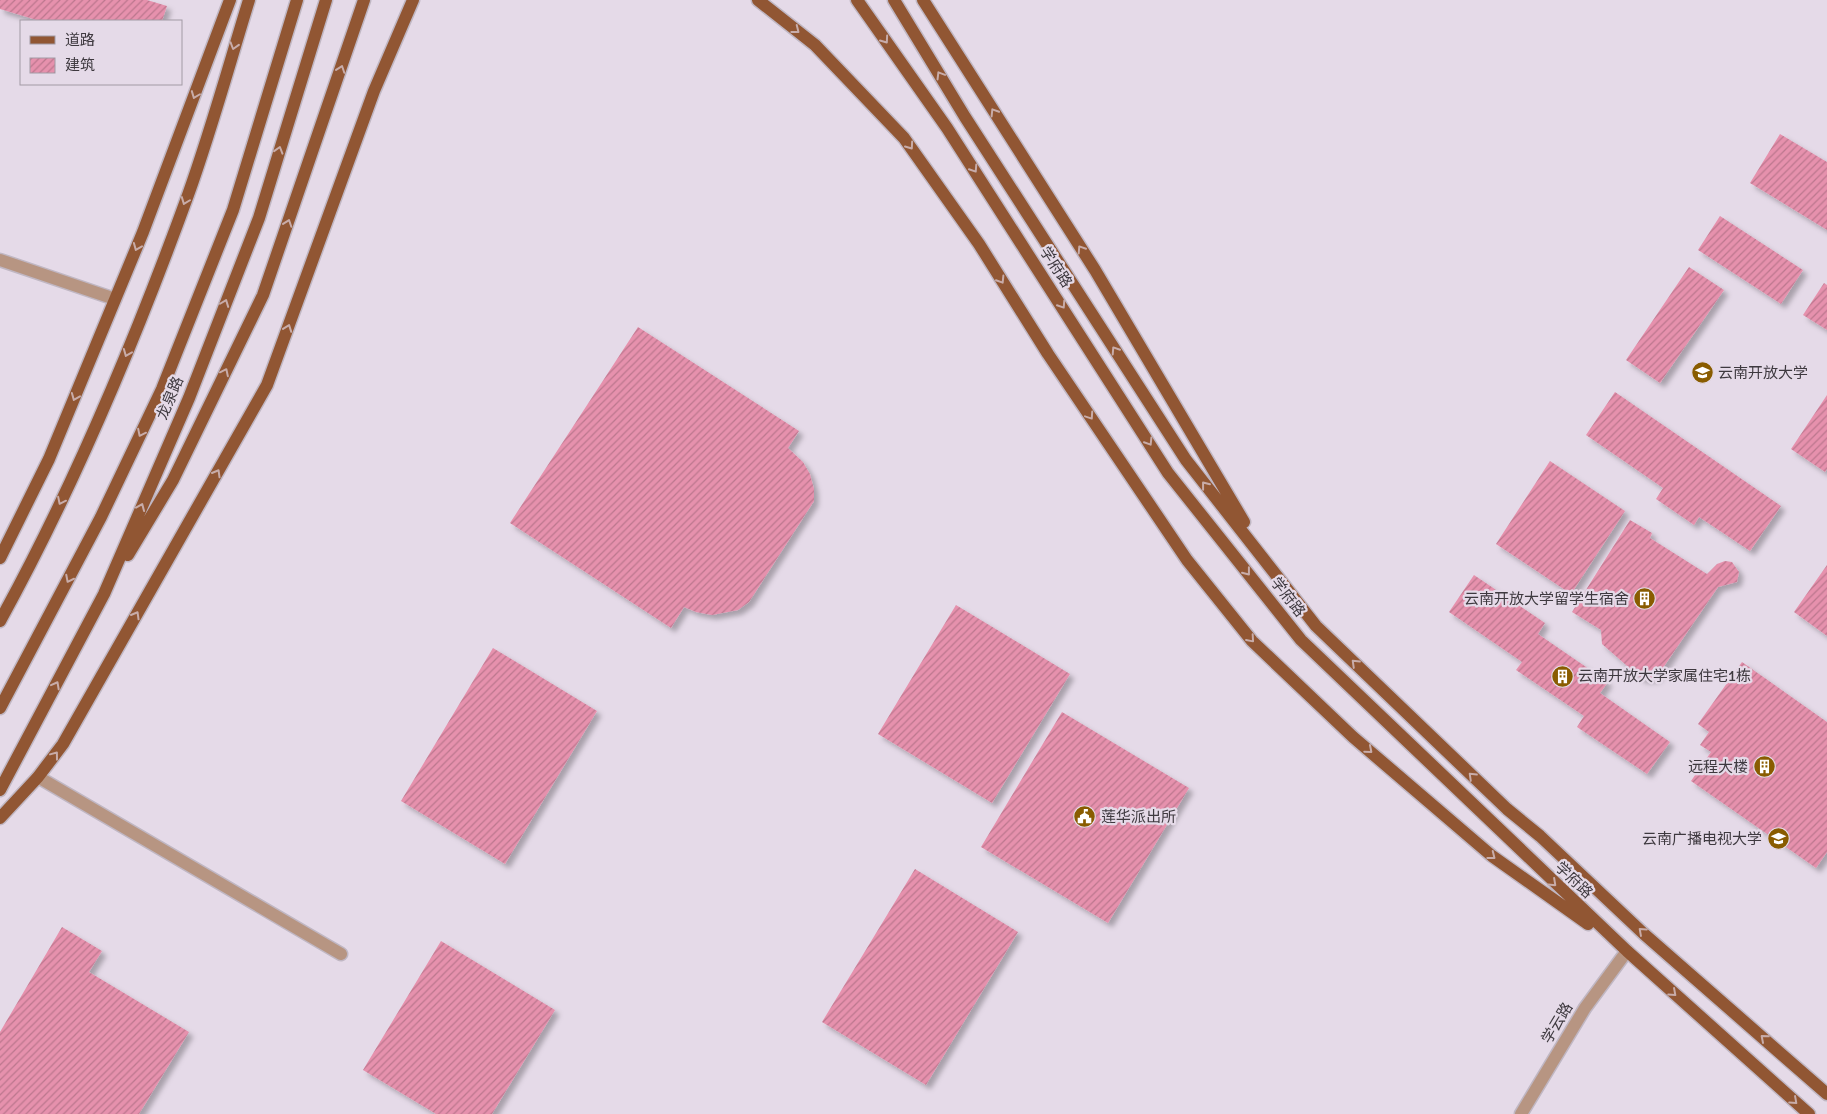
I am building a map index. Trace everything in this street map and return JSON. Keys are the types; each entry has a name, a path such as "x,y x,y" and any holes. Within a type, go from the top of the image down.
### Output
{"main road":[{"path":"0,558 49,459 143,232 230,0"},
{"path":"0,621 80,463 128,352 188,194 249,0"},
{"name":"龙泉路","path":"0,708 92,534 162,389 233,210 297,0"},
{"name":"龙泉路","path":"0,790 104,594 189,398 259,218 326,0"},
{"path":"104,594 173,480 263,295 364,0"},
{"path":"0,818 38,777 64,744 267,385 374,90 413,0"},
{"path":"758,0 816,44 904,138 979,244 1048,354 1187,560 1252,641 1353,737 1492,856 1627,951"},
{"name":"学府路","path":"857,0 947,128 1168,473 1301,640 1627,951 1809,1114"},
{"name":"学府路","path":"894,0 965,116 1186,460 1316,626 1507,809 1540,836 1644,934 1827,1094"},
{"name":"学府路","path":"923,0 1095,270 1236,511 1316,626"}],"street":[{"path":"0,260 115,299"},
{"path":"38,777 341,954"},
{"name":"学云路","path":"1521,1114 1585,1008 1627,951"}],"building":[{"path":"0,0 147,0 167,6 162,20 37,20 0,9"},
{"path":"1780,134 1827,162 1827,230 1750,183"},
{"path":"1720,216 1803,270 1781,304 1698,250"},
{"path":"1689,267 1724,290 1660,383 1626,360"},
{"path":"1824,283 1827,285 1827,330 1803,315"},
{"path":"638,327 799,431 788,448 803,462 810,474 814,489 814,501 749,602 738,610 712,615 696,612 684,607 671,628 510,523"},
{"path":"1615,392 1781,506 1750,551 1699,517 1694,525 1656,499 1663,488 1586,435"},
{"path":"1827,395 1827,469 1825,472 1791,449"},
{"path":"1550,461 1625,511 1571,594 1496,544"},
{"name":"云南开放大学留学生宿舍","path":"1630,520 1652,533 1650,538 1707,574 1717,564 1725,561 1732,562 1739,572 1737,582 1718,587 1656,678 1642,679 1602,644 1601,630 1572,612"},
{"path":"1827,565 1827,636 1794,612"},
{"name":"云南开放大学家属住宅1栋","path":"1474,575 1545,623 1538,634 1608,682 1600,693 1670,742 1647,774 1577,727 1584,716 1516,670 1522,662 1449,612"},
{"path":"956,605 1070,674 992,803 878,734"},
{"path":"493,648 597,711 505,864 401,801"},
{"name":"远程大楼","path":"1742,662 1827,722 1827,852 1816,868 1691,781 1711,752 1700,745 1709,732 1698,724"},
{"name":"莲华派出所","path":"1062,712 1189,788 1108,923 981,847"},
{"path":"915,869 1018,932 926,1085 822,1022"},
{"path":"62,927 102,951 89,972 189,1032 139,1114 0,1114 0,1032"},
{"path":"441,941 555,1010 492,1114 436,1114 363,1070"}],"place":[{"name":"云南开放大学","path":"1702,373"},
{"name":"云南开放大学留学生宿舍","path":"1645,599"},
{"name":"云南开放大学家属住宅1栋","path":"1562,676"},
{"name":"远程大楼","path":"1764,767"},
{"name":"莲华派出所","path":"1085,817"},
{"name":"云南广播电视大学","path":"1778,839"}]}
